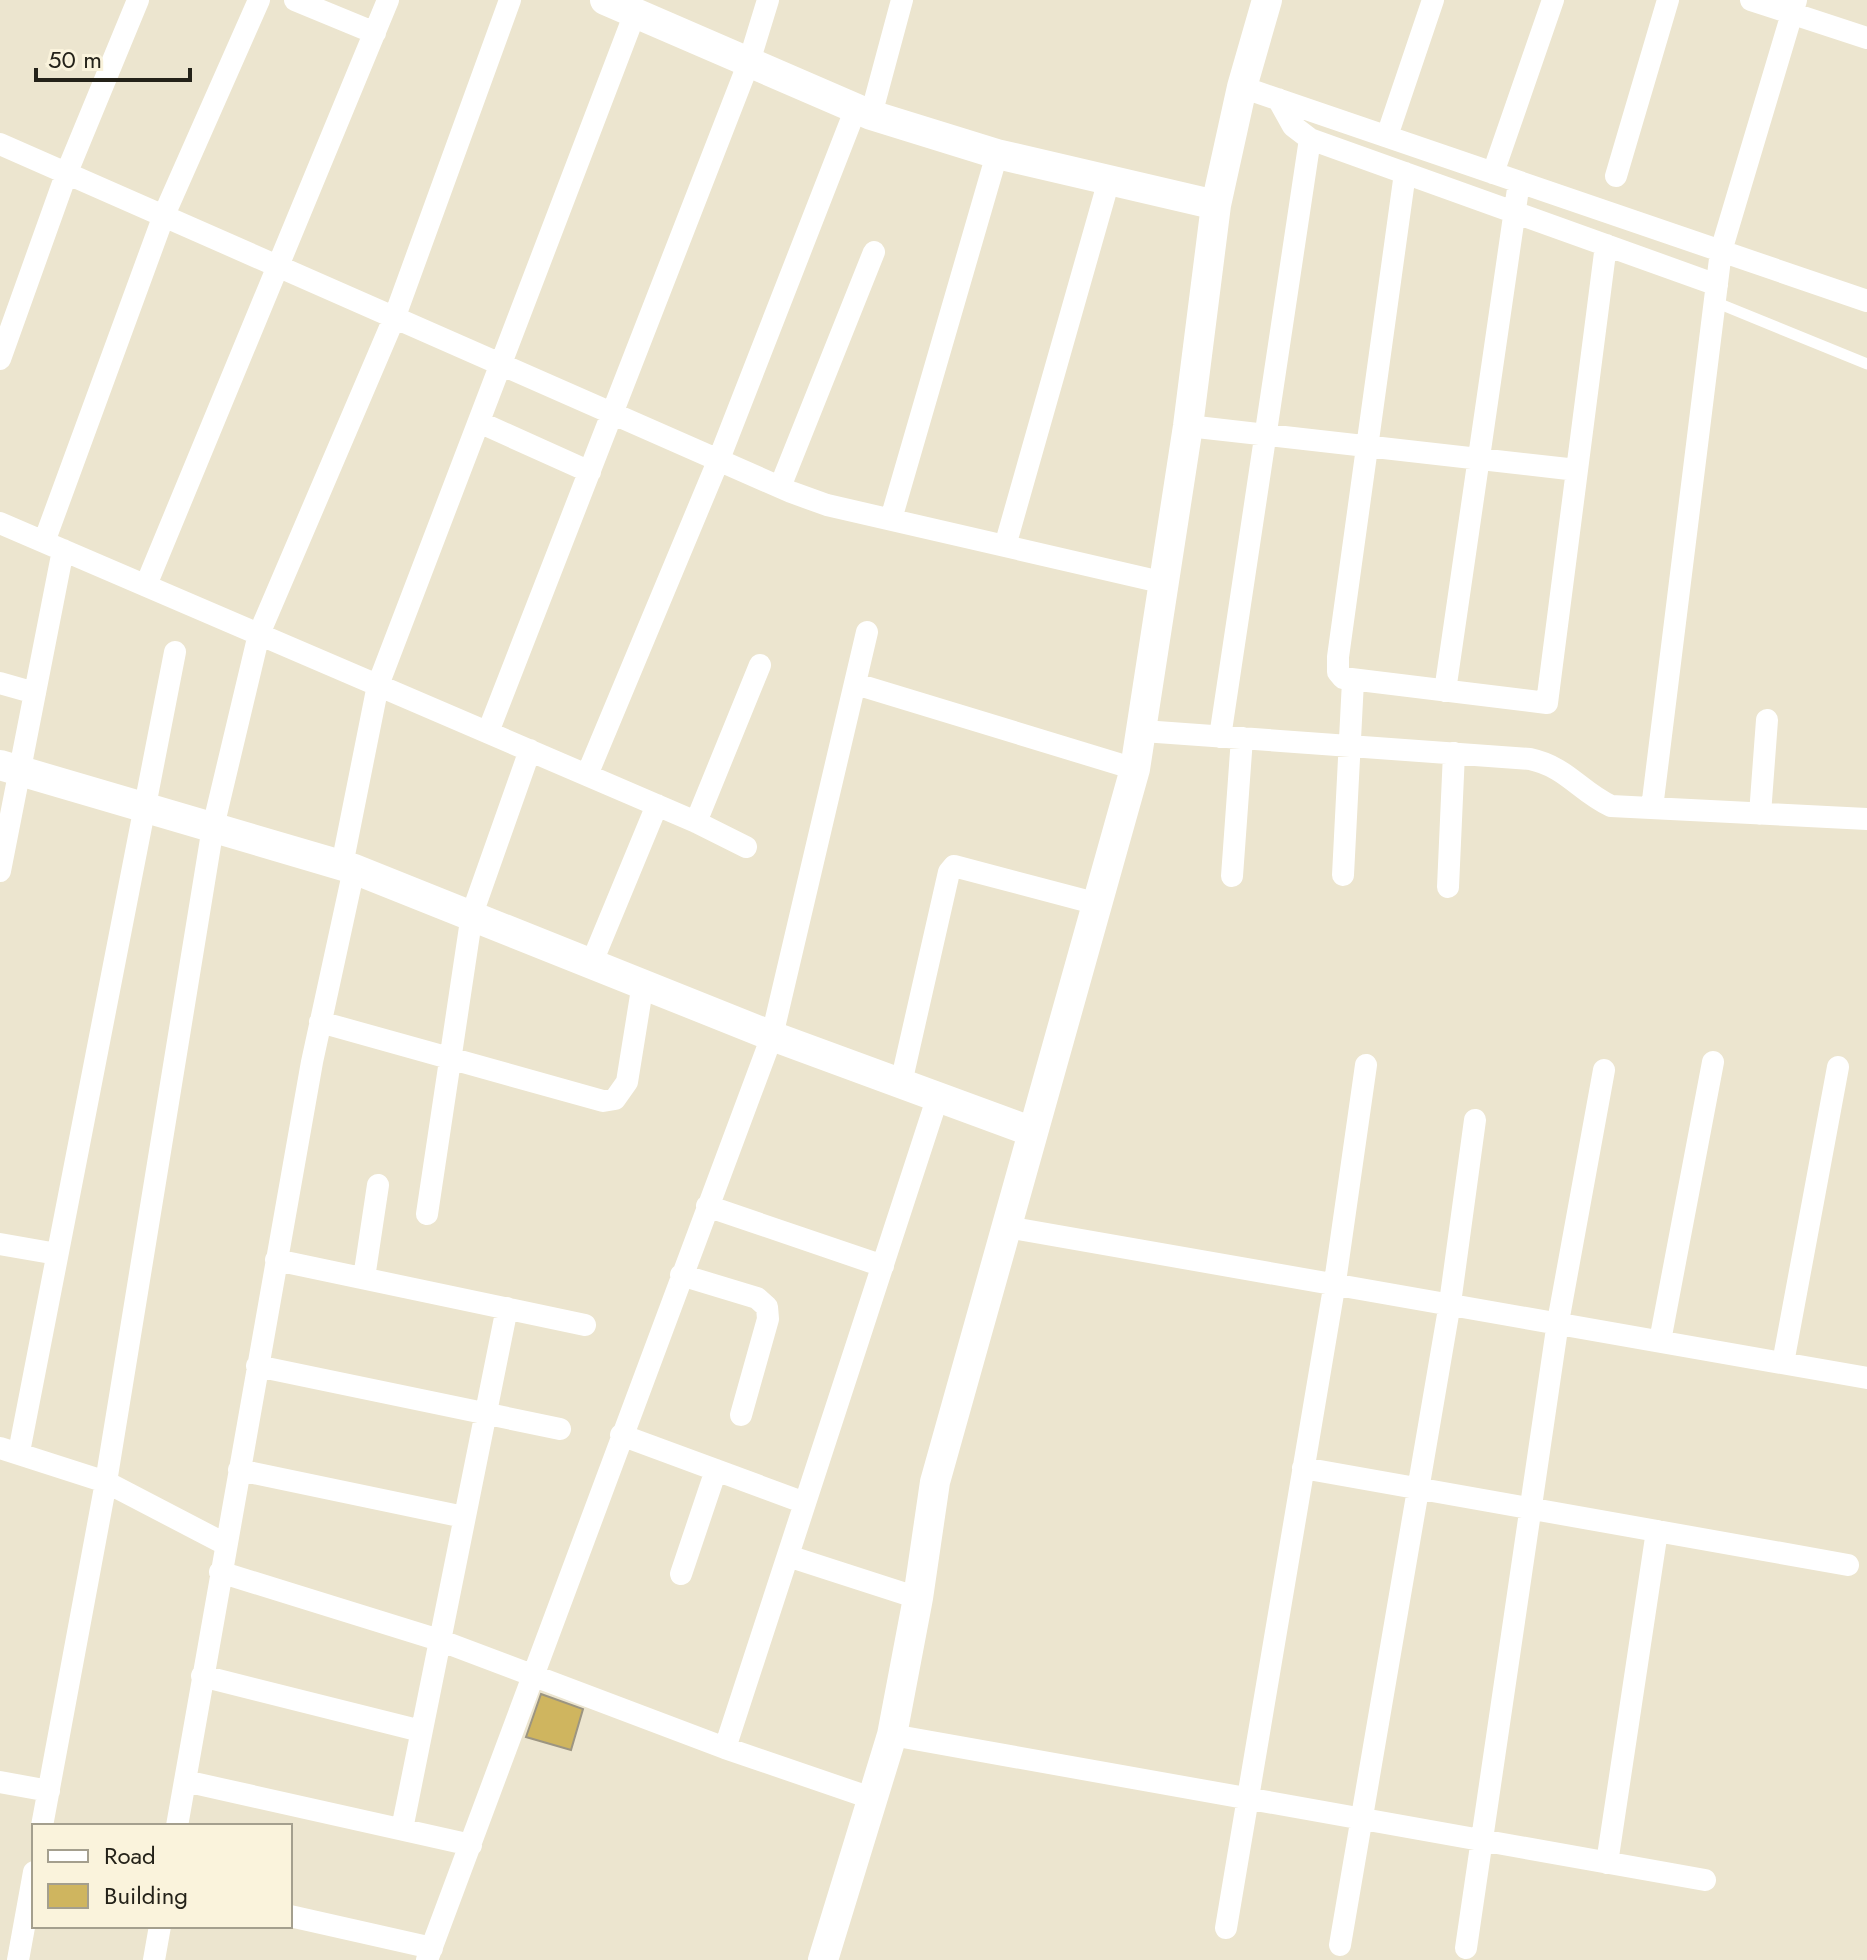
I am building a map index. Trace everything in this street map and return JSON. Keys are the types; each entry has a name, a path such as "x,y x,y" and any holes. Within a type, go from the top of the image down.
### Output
{"street":[{"path":"0,359 67,172 138,0"},
{"path":"0,871 9,768 35,693 54,546 164,215 259,0"},
{"path":"295,0 375,33"},
{"path":"146,585 388,0"},
{"path":"42,1824 106,1482 213,827 259,634 395,316 510,0"},
{"path":"488,732 749,62 768,0"},
{"path":"587,775 864,111 902,0"},
{"path":"823,1960 892,1735 918,1598 935,1482 1135,769 1188,426 1216,205 1242,87 1267,0"},
{"path":"1387,136 1433,0"},
{"path":"1493,173 1553,0"},
{"path":"1616,176 1668,0"},
{"path":"1751,0 1794,7 1867,38"},
{"path":"177,1824 378,685 501,363 615,4 864,111 997,154 1216,205"},
{"path":"1652,808 1721,251 1794,7"},
{"path":"1242,87 1867,301"},
{"path":"1278,99 1293,126 1310,139 1606,245 1716,293"},
{"path":"1232,876 1231,737 1266,434 1310,139"},
{"path":"0,144 827,505 1165,583"},
{"path":"891,519 997,154"},
{"path":"1405,173 1338,657 1338,672 1353,681 1547,703 1606,245"},
{"path":"1005,546 1109,180"},
{"path":"1445,691 1519,182"},
{"path":"780,487 874,252"},
{"path":"479,422 590,472"},
{"path":"1188,426 1577,470"},
{"path":"0,523 657,805 746,847"},
{"path":"292,1917 430,1954 772,1036 867,632"},
{"path":"175,652 57,1254 9,1450 106,1482 225,1544"},
{"path":"696,822 760,665"},
{"path":"1343,875 1353,681"},
{"path":"0,683 35,693"},
{"path":"856,684 1135,769"},
{"path":"1760,814 1767,720"},
{"path":"1143,731 1454,753 1553,764 1590,796 1611,806 1867,819"},
{"path":"427,1214 472,914 530,750"},
{"path":"1448,887 1454,753"},
{"path":"9,768 348,867 772,1036 1033,1132"},
{"path":"592,962 657,805"},
{"path":"901,1083 949,872 954,866 1098,904"},
{"path":"320,1022 603,1101 615,1099 627,1082 643,983"},
{"path":"1660,1341 1713,1062"},
{"path":"1226,1928 1335,1282 1366,1065"},
{"path":"1783,1363 1838,1067"},
{"path":"1466,1948 1558,1322 1604,1070"},
{"path":"725,1748 938,1096"},
{"path":"1340,1945 1450,1303 1475,1120"},
{"path":"364,1278 378,1185"},
{"path":"707,1206 883,1266"},
{"path":"1007,1227 1335,1282 1867,1378"},
{"path":"0,1244 57,1254"},
{"path":"276,1260 585,1325"},
{"path":"681,1275 757,1298 767,1307 768,1319 741,1415"},
{"path":"402,1829 507,1308"},
{"path":"257,1366 560,1429"},
{"path":"621,1435 805,1503"},
{"path":"1303,1468 1848,1565"},
{"path":"239,1470 464,1517"},
{"path":"681,1574 716,1470"},
{"path":"1607,1863 1657,1531"},
{"path":"788,1556 918,1598"},
{"path":"220,1572 439,1640 725,1748 874,1799"},
{"path":"202,1676 421,1731"},
{"path":"892,1735 1705,1880"},
{"path":"185,1781 471,1845"},
{"path":"0,1782 49,1791"},
{"path":"18,1960 32,1883"},
{"path":"154,1960 160,1928"}],"lane":[{"path":"1716,293 1867,364"}],"building":[{"path":"541,1694 583,1709 571,1750 526,1737"}]}
